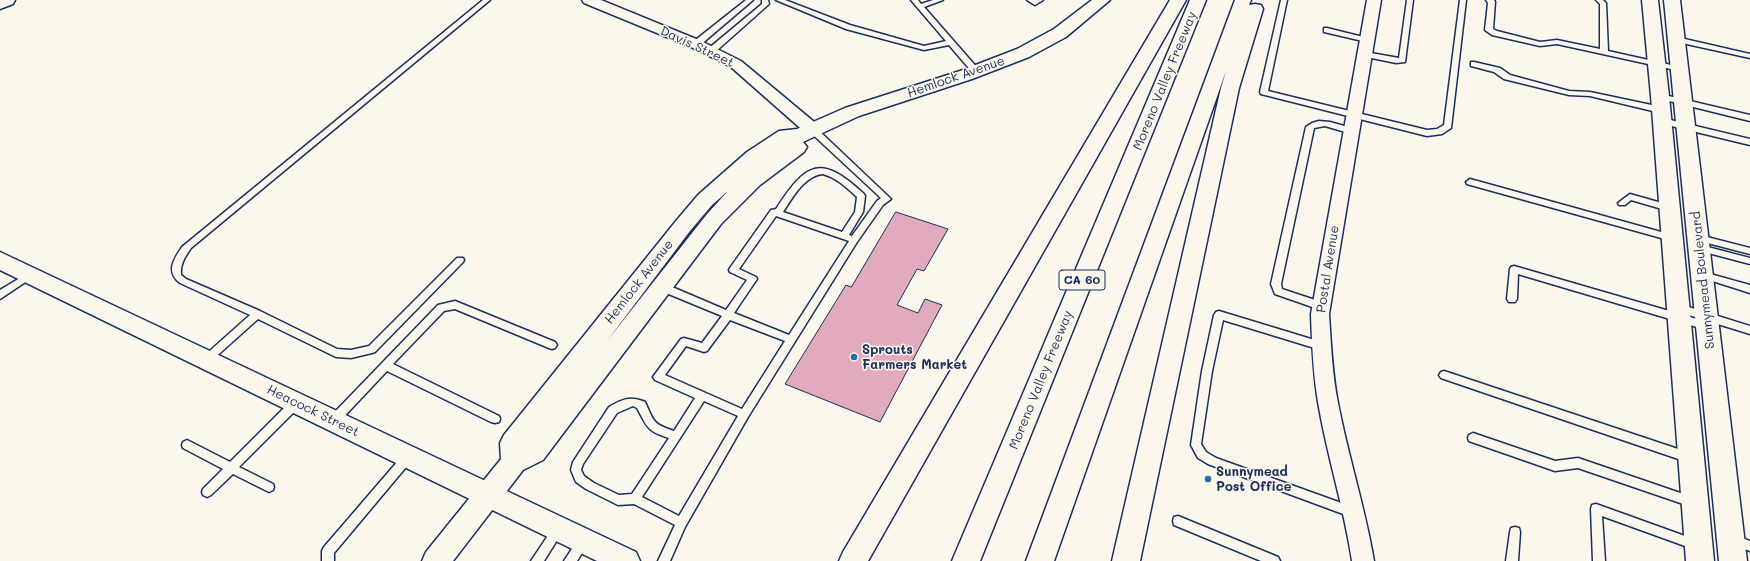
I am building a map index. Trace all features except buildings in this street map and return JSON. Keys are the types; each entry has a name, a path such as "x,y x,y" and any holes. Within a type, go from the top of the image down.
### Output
{"main road":[{"path":"0,4 7,0"},
{"name":"Hemlock Avenue","path":"514,462 513,443 705,200 754,157 786,136 806,133 852,112 976,71 1023,53 1060,32 1102,0"},
{"path":"853,561 1178,0"},
{"name":"Moreno Valley Freeway","path":"966,561 1198,0"},
{"path":"1040,561 1243,0"},
{"path":"1126,561 1230,88 1257,0"},
{"name":"Sunnymead Boulevard","path":"1650,0 1670,208 1699,553"},
{"name":"Sunnymead Boulevard","path":"1672,0 1708,322 1738,549"},
{"name":"Hemlock Avenue","path":"436,561 514,462 534,452 714,219 736,194 758,174 797,146 806,133"},
{"name":"Heacock Street","path":"0,260 559,529 577,551 626,561"}],"street":[{"name":"Davis Street","path":"588,0 696,44 736,64 806,133"},
{"name":"Postal Avenue","path":"1363,561 1360,536 1330,414 1321,346 1320,314 1374,0"}],"lane":[{"path":"460,260 372,349 351,354 336,352 257,314 183,281 177,276 176,268 178,258 188,246 487,0"},
{"path":"696,44 750,0"},
{"path":"711,51 766,4 765,0"},
{"path":"779,0 848,27 924,48 951,42"},
{"path":"914,0 976,71"},
{"path":"920,6 940,0"},
{"path":"1030,0 1035,4 1040,0"},
{"path":"1284,0 1264,92 1353,122 1427,133 1439,132 1448,126 1463,0"},
{"path":"1327,30 1396,61 1402,60 1410,0"},
{"path":"1489,0 1492,2 1490,30 1495,33 1540,44 1557,42 1680,70"},
{"path":"1599,0 1603,3 1604,53"},
{"path":"1676,39 1750,56"},
{"path":"1474,64 1497,70 1507,77 1569,93 1590,94 1661,109 1686,127 1750,142"},
{"path":"1661,109 1683,102 1750,118"},
{"path":"1321,306 1278,291 1276,284 1310,127 1315,123 1353,122"},
{"path":"664,561 681,523 744,414 854,240 880,203 886,199 806,133"},
{"path":"778,213 792,190 805,176 816,170 826,171 851,186 861,196 859,212 844,236"},
{"path":"1470,182 1672,238"},
{"path":"1622,203 1630,197 1670,208"},
{"path":"744,414 658,377 684,342 704,348 728,315 753,279 733,270 774,212 854,240"},
{"path":"1699,243 1750,251"},
{"path":"1699,243 1750,261"},
{"path":"1512,300 1514,269 1708,322 1750,330"},
{"path":"0,295 30,274"},
{"path":"1703,275 1750,289"},
{"path":"662,287 792,340"},
{"path":"333,421 441,308 455,304 552,345"},
{"path":"207,359 257,314"},
{"path":"1321,346 1218,315 1207,372 1196,444 1202,455 1212,461 1354,513"},
{"path":"385,365 494,419"},
{"path":"1444,375 1691,458"},
{"path":"635,499 702,396"},
{"path":"675,436 655,429 650,423 641,405 633,402 622,405 613,410 578,462 576,470 580,479 590,486 618,500 635,499 681,523"},
{"path":"207,492 296,403"},
{"path":"1472,438 1555,466 1578,463 1695,503"},
{"path":"187,445 269,487"},
{"path":"328,561 328,551 408,457"},
{"path":"1598,561 1596,509 1699,553"},
{"path":"1178,521 1274,561"},
{"path":"537,561 559,529"},
{"path":"1512,561 1515,532"}],"place":[{"name":"Sprouts Farmers Market","path":"854,357"},
{"name":"Sunnymead Post Office","path":"1208,479"}]}
